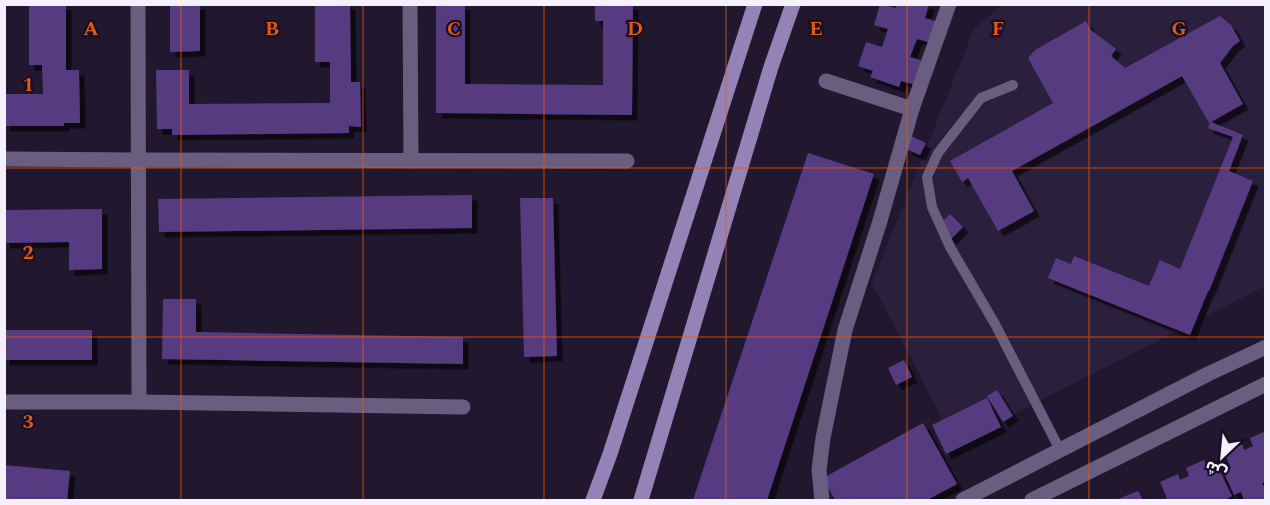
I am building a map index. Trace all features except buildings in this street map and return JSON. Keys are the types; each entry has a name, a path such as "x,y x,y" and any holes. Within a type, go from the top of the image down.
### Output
{"main road":[{"path":"593,501 755,4"},
{"path":"641,501 771,67 793,4"}],"street":[{"path":"138,4 139,402"},
{"path":"410,4 411,161"},
{"path":"822,501 819,470 823,438 845,330 880,221 912,109 949,4"},
{"path":"826,81 912,109"},
{"path":"4,159 627,161"},
{"path":"963,501 1208,374 1266,347"},
{"path":"1032,501 1266,384"},
{"path":"4,402 463,407"}],"lane":[{"path":"1012,85 981,98 938,153 927,177 932,207 950,247 995,324 1060,450"}],"shaded area":[{"path":"1003,5 1265,5 1265,286 955,444 872,283 974,29"}]}
